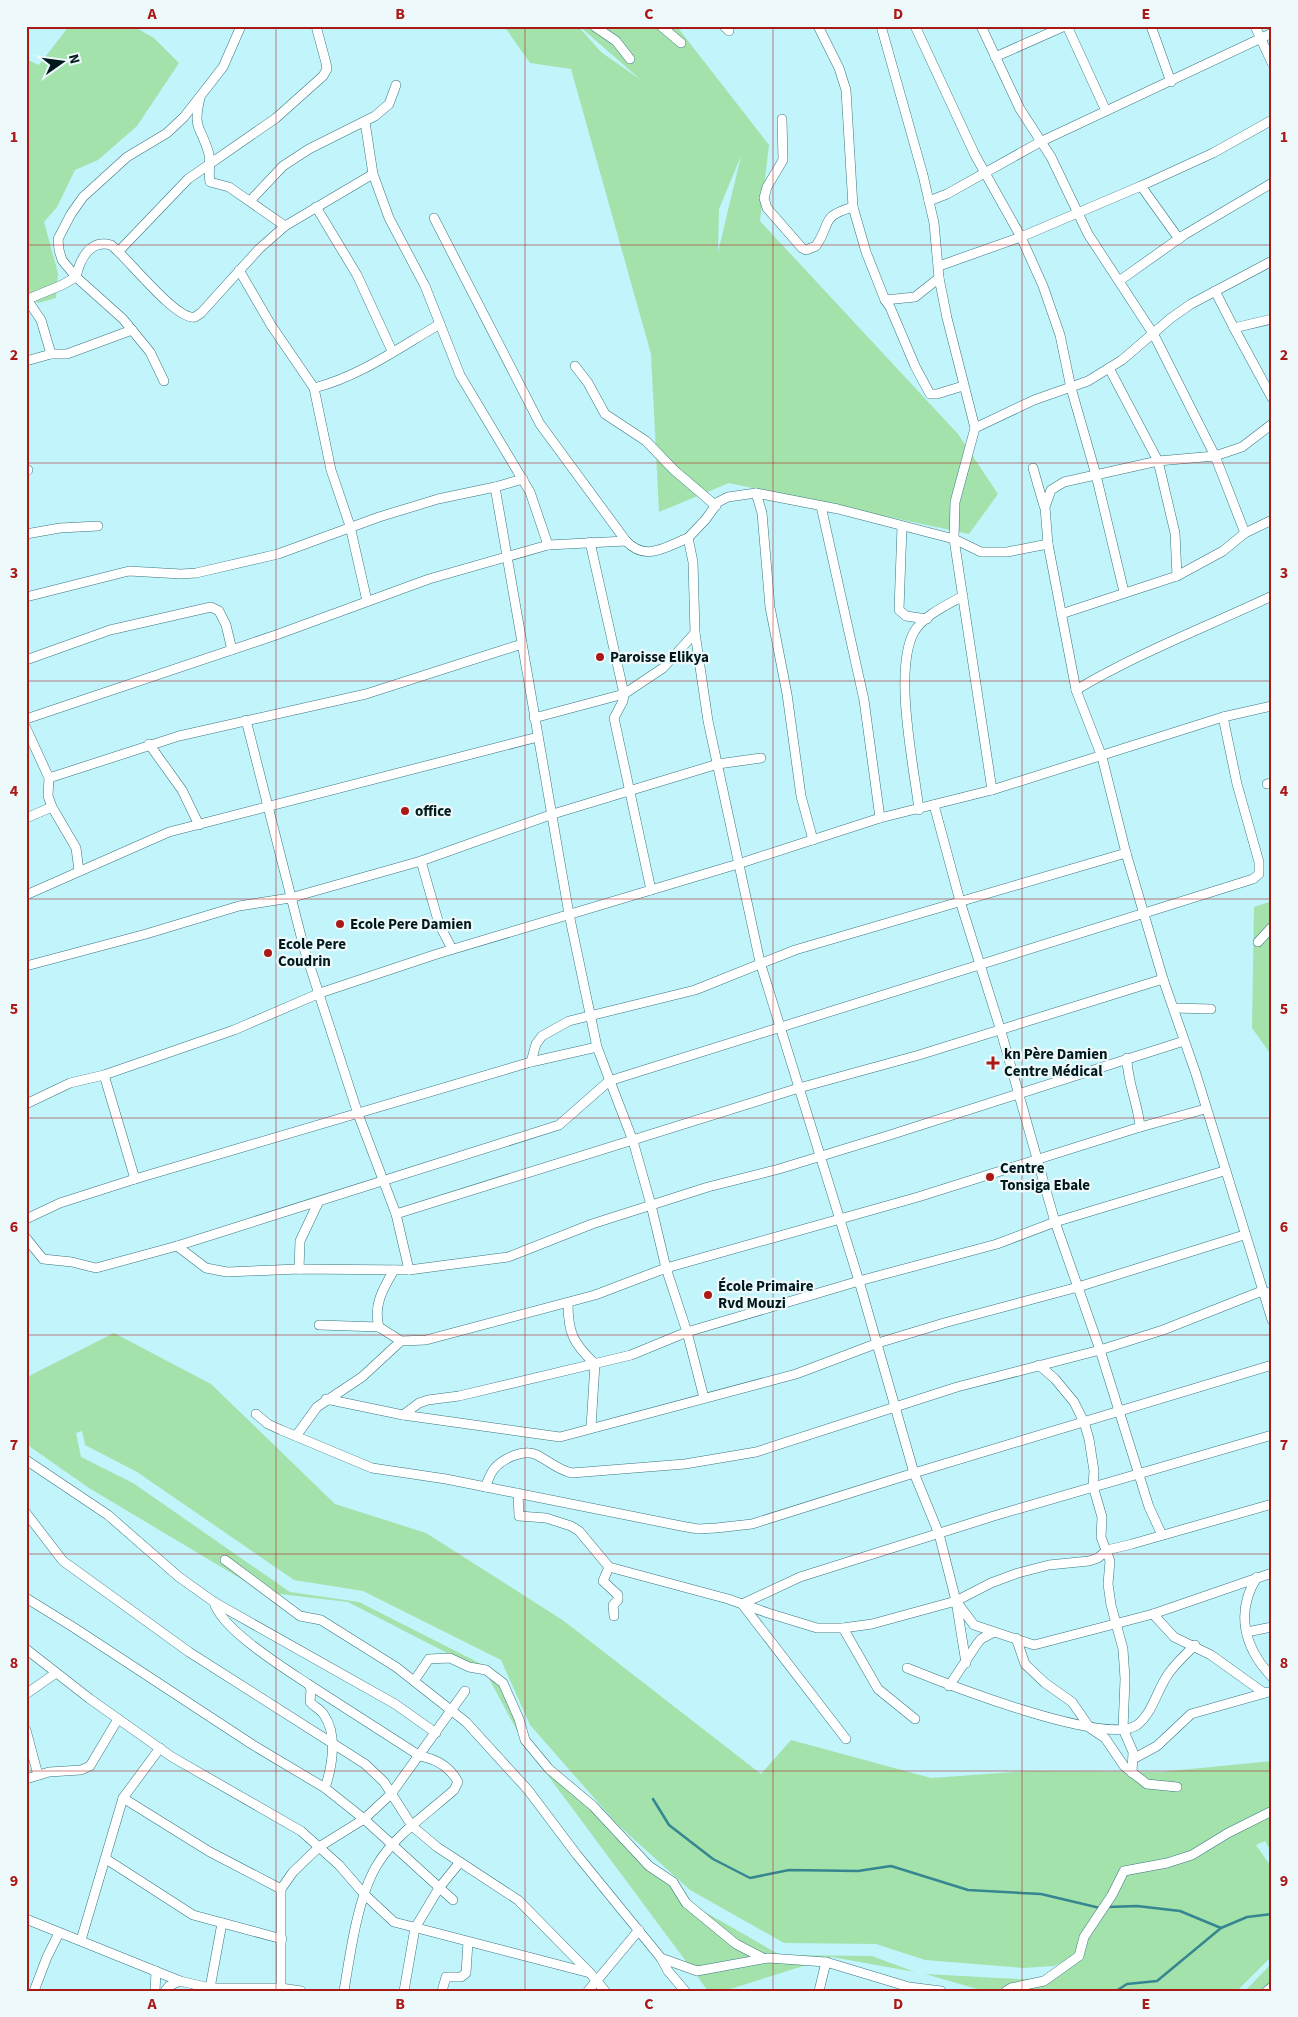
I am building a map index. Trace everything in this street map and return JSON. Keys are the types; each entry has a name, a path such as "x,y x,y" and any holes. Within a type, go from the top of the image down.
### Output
{"street":[{"path":"164,381 150,352 132,330 104,300 76,277 62,260 58,238 83,197 127,156 167,133 178,122 223,67 241,26"},
{"path":"119,251 168,197 188,179 276,118 324,76 327,69 316,26"},
{"path":"594,26 616,42 630,59"},
{"path":"661,26 681,43"},
{"path":"818,26 839,68 846,90 852,207 866,252 885,300 890,307 914,366 930,394 937,394 963,386"},
{"path":"881,26 929,201 940,278 963,386 975,428 955,502 954,539 992,790"},
{"path":"915,26 975,155 1021,237 1043,286 1060,336 1071,388 1096,475 1124,592"},
{"path":"981,26 1020,109 1051,157 1088,234 1154,334 1215,456 1244,533"},
{"path":"995,57 1066,26 1106,111"},
{"path":"1150,26 1171,82"},
{"path":"1255,26 1259,39 1272,63"},
{"path":"929,201 947,194 1040,142 1272,33"},
{"path":"250,201 283,166 309,149 365,122 389,104 396,85"},
{"path":"202,93 197,112 197,129 209,152 210,182 229,187 285,226"},
{"path":"782,119 783,160 765,193 767,208 806,250 816,246 820,241 827,219 840,211 852,207"},
{"path":"365,122 373,174 389,218 425,286 460,375 523,479 548,545"},
{"path":"939,266 1021,237 1141,186 1270,125"},
{"path":"51,354 41,320 27,298 62,285 76,277 80,260 93,246 105,243 119,251 170,305 191,318 201,313 239,270 285,226 373,174"},
{"path":"1119,281 1179,239 1272,183"},
{"path":"1141,186 1179,239"},
{"path":"316,207 357,275 392,351"},
{"path":"434,218 540,424 626,541 640,552 648,553 688,538 716,506 728,497 756,493 821,506 954,539 981,552 1024,550 1048,544"},
{"path":"975,428 1034,400 1071,388 1109,368 1154,334 1171,318 1215,291 1272,261"},
{"path":"239,270 270,325 314,388 332,470 350,526 366,601"},
{"path":"885,300 915,297 940,278"},
{"path":"1215,291 1272,398"},
{"path":"1234,328 1272,319"},
{"path":"314,388 344,378 440,324"},
{"path":"26,362 51,354 62,355 132,330"},
{"path":"575,366 588,383 605,414 646,441 674,470 716,506"},
{"path":"1109,368 1158,461 1175,533 1177,576"},
{"path":"1045,507 1051,490 1058,485 1158,461 1215,456 1242,447 1272,424"},
{"path":"1033,468 1045,507 1048,544 1076,690 1102,756 1126,853 1163,979 1174,1008 1272,1320"},
{"path":"26,597 129,571 181,574 210,570 284,552 350,526 438,499 523,479"},
{"path":"495,487 569,914 597,1047 633,1141 666,1268 704,1398"},
{"path":"756,493 762,513 770,607 787,694 801,796 813,840"},
{"path":"821,506 864,700 880,818"},
{"path":"1061,614 1177,576 1223,550 1244,533 1272,520"},
{"path":"26,534 60,528 98,526"},
{"path":"902,526 899,610 906,616 927,619"},
{"path":"688,538 693,562 695,633 708,720 760,962 878,1343 914,1472 939,1534 956,1601 966,1663"},
{"path":"26,719 232,650 430,579 548,545 626,541"},
{"path":"590,542 624,694 614,718 651,890"},
{"path":"918,810 907,728 907,652 914,632 927,619 963,596"},
{"path":"1076,690 1106,672 1164,644 1272,596"},
{"path":"26,660 110,630 211,607 219,611 226,625 232,650"},
{"path":"534,718 624,694 663,668 695,633"},
{"path":"48,778 149,744 246,720 366,694 522,644"},
{"path":"26,1104 70,1083 104,1074 234,1030 320,993 452,949 738,864 880,818 992,790 1223,716 1272,706"},
{"path":"28,1244 45,1260 72,1262 94,1268 177,1246 559,1125 609,1081 1253,879 1259,874 1258,862 1237,784 1223,716"},
{"path":"246,720 304,948 358,1114 396,1214 409,1270"},
{"path":"26,728 48,778 48,796 52,807 76,848 79,871"},
{"path":"26,895 153,837 538,737"},
{"path":"149,744 182,790 199,825"},
{"path":"26,966 146,934 239,906 290,898 421,861 553,814 718,764 761,758"},
{"path":"934,805 960,900 1000,1028 1056,1222 1100,1350 1149,1507 1162,1536"},
{"path":"26,818 52,807"},
{"path":"530,1062 536,1044 542,1036 560,1025 590,1015 696,990 760,962 960,900 1126,853"},
{"path":"421,861 439,924 452,949"},
{"path":"1258,942 1272,927"},
{"path":"396,1214 799,1088 919,1055 1000,1028 1163,979"},
{"path":"1174,1008 1192,1010 1211,1009"},
{"path":"177,1246 206,1268 217,1271 262,1273 299,1269 409,1270 508,1257 592,1224 651,1205 708,1187 821,1156 1184,1041"},
{"path":"26,1218 60,1203 135,1179 530,1062 597,1047"},
{"path":"1127,1058 1127,1073 1136,1101 1140,1127"},
{"path":"104,1074 135,1179"},
{"path":"319,1325 380,1327 401,1341 426,1340 568,1303 666,1268 918,1197 1038,1158 1205,1109"},
{"path":"403,1416 418,1403 428,1400 459,1396 631,1355 686,1332 859,1281 997,1244 1056,1222 1224,1171"},
{"path":"299,1269 300,1241 318,1202"},
{"path":"326,1399 403,1416 551,1437 796,1374 878,1343 1078,1287 1244,1235"},
{"path":"380,1327 377,1309 379,1296 394,1270"},
{"path":"484,1487 500,1463 524,1453 536,1454 562,1470 572,1473 685,1464 756,1452 957,1387 1100,1350 1163,1330 1262,1291 1272,1294"},
{"path":"568,1303 569,1329 573,1338 595,1364 591,1427"},
{"path":"296,1436 317,1407 326,1399 362,1377 401,1341"},
{"path":"1039,1365 1055,1379 1074,1402 1084,1422 1094,1471 1093,1486 1102,1517 1101,1537 1111,1570 1109,1594 1125,1666 1123,1729 1133,1752 1132,1774"},
{"path":"256,1414 268,1424 329,1452 372,1468 518,1493 698,1529 752,1524 914,1472 1272,1365"},
{"path":"742,1604 800,1576 1093,1486 1272,1435"},
{"path":"26,1460 112,1517 179,1577 214,1602 395,1704 436,1733"},
{"path":"518,1493 519,1516 546,1518 571,1526 591,1545 609,1567 742,1604 817,1628 844,1628 872,1624 956,1601 991,1583 1018,1573 1049,1566 1089,1561 1098,1558 1106,1550 1272,1504"},
{"path":"26,1513 63,1562 189,1652 365,1764 384,1782 412,1826 430,1842 524,1905 590,1973 604,1991"},
{"path":"225,1560 300,1616 321,1620 396,1667 452,1710 528,1790 685,1991"},
{"path":"609,1567 603,1581 618,1595 613,1605 614,1616"},
{"path":"956,1601 974,1625 1040,1644 1153,1614 1272,1573"},
{"path":"1257,1577 1246,1600 1243,1613 1246,1632 1267,1665 1272,1677"},
{"path":"26,1598 74,1627 253,1745 325,1788 364,1819 453,1900"},
{"path":"214,1602 216,1612 248,1641 308,1684 420,1756 435,1759 449,1770 458,1782 454,1790 392,1844 373,1872 352,1946 344,1991"},
{"path":"742,1604 846,1739"},
{"path":"1153,1614 1174,1637 1195,1645 1268,1692"},
{"path":"1246,1632 1272,1627"},
{"path":"844,1628 878,1688 915,1719"},
{"path":"949,1686 981,1638 994,1632"},
{"path":"1016,1638 1025,1664 1072,1702 1090,1728 1105,1738 1117,1758 1132,1774 1147,1784 1177,1787"},
{"path":"907,1668 949,1686 1010,1706 1105,1731 1132,1727 1141,1721 1168,1674 1195,1645"},
{"path":"26,1649 118,1719 160,1748 295,1826 347,1874 365,1895 394,1922 590,1973"},
{"path":"414,1681 429,1659 445,1656 469,1668 486,1670 493,1675 506,1687 525,1740 549,1769 593,1806 649,1866 673,1882 686,1903 736,1944 763,1958"},
{"path":"27,1695 56,1673"},
{"path":"308,1684 311,1689 310,1702 326,1717 330,1728 330,1772 325,1788"},
{"path":"281,1990 282,1939 280,1889 293,1872 319,1847 364,1819 391,1794 465,1691"},
{"path":"1133,1759 1156,1746 1191,1714 1268,1692"},
{"path":"26,1779 38,1774 81,1770 90,1766 118,1719"},
{"path":"26,1730 38,1774"},
{"path":"82,1940 123,1798 160,1748"},
{"path":"123,1798 210,1852 280,1889"},
{"path":"1006,1991 1011,1988 1044,1982 1079,1956 1084,1938 1112,1895 1124,1870 1167,1863 1192,1855 1228,1833 1272,1811"},
{"path":"106,1859 194,1915 282,1939"},
{"path":"404,1991 415,1928 439,1888 460,1862"},
{"path":"26,1919 180,1981 210,1988 302,1991"},
{"path":"210,1988 222,1923"},
{"path":"588,1991 639,1930"},
{"path":"36,1990 46,1957 59,1933"},
{"path":"442,1991 446,1977 461,1977 466,1973 468,1942"},
{"path":"661,1958 697,1971 763,1958 826,1962 909,1987 941,1991"},
{"path":"819,1991 826,1962"},
{"path":"154,1991 156,1971"},
{"path":"165,1991 168,1986 180,1981"},
{"path":"1267,1991 1272,1987"}],"green space":[{"path":"69,26 133,26 154,38 179,63 137,126 98,160 75,170 57,207 44,222 58,273 56,298 38,303 26,295 26,59 39,65"},
{"path":"504,26 578,26 601,52 641,80 579,26 667,26 678,28 769,145 760,221 958,434 998,494 969,534 729,483 659,512 651,354 571,69 530,63","holes":["741,156 718,252 719,209"]},
{"path":"1272,901 1272,1056 1252,1028 1254,907"},
{"path":"114,1333 211,1384 335,1504 426,1533 564,1621 761,1774 791,1740 931,1778 1029,1771 1160,1772 1272,1761 1272,1853 1265,1841 1256,1845 1272,1868 1272,1956 1237,1991 984,1991 925,1974 1019,1979 1050,1978 1073,1966 1076,1956 1054,1966 1023,1968 925,1960 876,1944 784,1943 690,1890 617,1824 530,1725 501,1660 363,1591 294,1580 137,1472 85,1445 82,1431 76,1433 81,1457 133,1483 290,1592 359,1602 497,1672 526,1737 613,1835 686,1901 780,1955 872,1956 915,1972 832,1957 724,1991 708,1991 523,1742 486,1673 348,1602 263,1592 89,1488 26,1444 26,1380 31,1375"},
{"path":"1272,1963 1272,1985 1265,1991 1245,1991"}],"waterway":[{"path":"653,1799 669,1825 713,1859 750,1878 789,1870 858,1871 891,1866 968,1890 1041,1894 1100,1908"},
{"path":"1108,1907 1137,1906 1180,1911 1221,1928"},
{"path":"1116,1991 1127,1984 1157,1981 1221,1928 1247,1917 1272,1914"}],"place":[{"name":"Paroisse Elikya","path":"600,657"},
{"name":"office","path":"405,811"},
{"name":"Ecole Pere Damien","path":"340,924"},
{"name":"Ecole Pere Coudrin","path":"268,953"},
{"name":"kn Père Damien Centre Médical","path":"993,1063"},
{"name":"Centre Tonsiga Ebale","path":"990,1177"},
{"name":"École Primaire Rvd Mouzi","path":"708,1295"}]}
